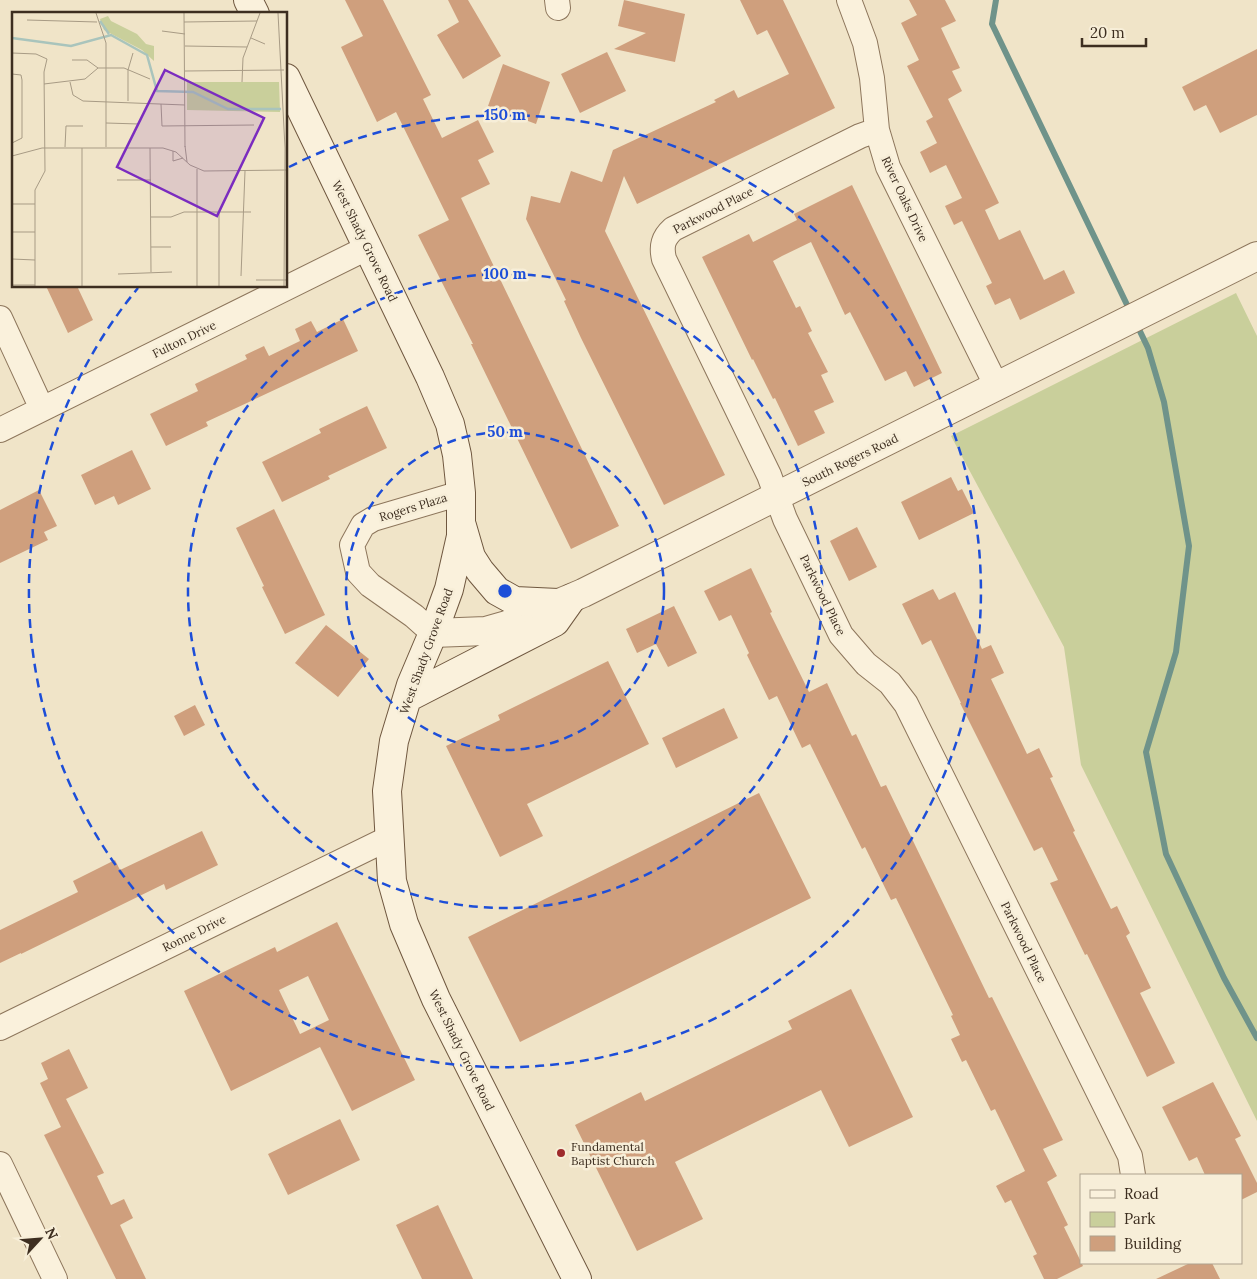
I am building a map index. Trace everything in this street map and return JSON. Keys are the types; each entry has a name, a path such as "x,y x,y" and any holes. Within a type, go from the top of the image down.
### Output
{"main road":[{"path":"248,0 254,12"},
{"name":"West Shady Grove Road","path":"288,82 430,377 450,424 457,455 461,493 461,522 449,589 411,685 394,741 387,791 392,881 404,924 436,999 577,1279"},
{"name":"South Rogers Road","path":"433,633 486,631 507,625 565,601 1257,256"},
{"path":"407,698 555,622 565,601 515,601 497,591 471,557 461,522"}],"street":[{"name":"River Oaks Drive","path":"849,0 865,43 872,78 877,130 888,167 996,387"},
{"name":"Parkwood Place","path":"877,130 860,136 673,229 666,235 662,244 664,259 769,475 785,519 841,635 866,664 890,683 906,704 1130,1156 1133,1174"},
{"name":"Fulton Drive","path":"288,287 369,247"},
{"name":"Fulton Drive","path":"0,430 286,288"},
{"path":"0,318 42,409"},
{"name":"Rogers Plaza","path":"433,633 414,616 370,585 358,572 352,545 363,525 373,519 461,493"},
{"name":"Ronne Drive","path":"0,1028 389,838"},
{"path":"0,1164 55,1279"}],"green space":[{"path":"1236,293 1257,336 1257,1121 1081,765 1064,647 951,436"}],"building":[{"path":"345,0 383,0 431,95 423,99 442,138 478,120 494,152 478,160 490,184 461,198 619,526 571,549 471,344 473,344 418,235 449,220 396,112 377,122 341,47 363,36"},
{"path":"448,0 468,0 501,56 463,79 437,35 459,22"},
{"path":"624,0 685,14 675,62 614,49 646,33 618,26"},
{"path":"740,0 783,0 835,108 637,204 624,176 605,231 725,475 664,505 581,338 564,301 566,300 526,219 531,196 560,203 571,171 602,182 613,150 716,102 714,100 734,90 738,98 789,74 767,30 757,35"},
{"path":"909,0 945,0 956,21 941,28 960,68 952,71 962,91 948,99 999,203 985,210 999,240 1020,230 1044,280 1064,270 1075,293 1020,320 1010,298 995,305 986,286 992,283 962,221 954,225 945,206 962,198 946,165 930,173 920,152 937,143 926,121 933,117 907,66 919,60 901,23 917,15"},
{"path":"1257,49 1257,115 1220,133 1206,105 1194,111 1182,87"},
{"path":"607,52 626,91 580,113 561,74"},
{"path":"503,64 550,82 536,124 488,106"},
{"path":"852,185 942,373 914,387 906,371 885,381 850,312 845,315 811,242 782,256 773,261 796,308 800,306 812,331 808,333 828,372 821,375 834,402 814,411 825,433 798,446 775,398 773,399 752,360 702,257 749,234 753,242 797,220 794,214"},
{"path":"47,288 78,288 93,320 68,333"},
{"path":"343,319 358,351 206,422 208,426 166,446 150,414 198,391 195,384 247,359 245,355 264,346 269,356 300,341 295,329 311,321 317,332"},
{"path":"367,406 387,448 328,476 330,479 282,502 262,462 321,433 319,429"},
{"path":"132,450 151,489 118,505 114,496 95,505 81,475"},
{"path":"951,477 958,491 962,489 974,513 919,540 901,502"},
{"path":"39,490 57,526 44,532 48,540 0,563 0,510"},
{"path":"274,509 325,615 285,634 236,528"},
{"path":"857,527 877,567 849,581 830,541"},
{"path":"751,568 772,612 770,613 809,692 827,683 852,736 856,734 881,787 886,785 989,998 992,997 1063,1140 1043,1149 1057,1176 1047,1182 1068,1225 1064,1227 1080,1260 1080,1264 1083,1266 1057,1279 1044,1279 1033,1256 1037,1254 1011,1200 1005,1203 996,1186 1025,1171 995,1109 991,1111 966,1060 962,1062 951,1039 960,1035 951,1016 953,1015 896,898 891,900 865,847 862,849 810,744 802,748 777,696 769,700 747,655 749,653 731,615 719,621 704,591"},
{"path":"933,589 939,600 955,592 982,649 991,645 1004,673 991,679 1027,754 1039,748 1053,777 1050,778 1075,831 1073,832 1111,909 1117,906 1130,933 1126,936 1151,988 1140,993 1175,1063 1147,1077 1050,883 1058,880 1042,847 1034,851 960,703 931,640 922,645 902,604"},
{"path":"674,606 697,653 668,667 656,644 637,653 626,629"},
{"path":"326,625 369,659 338,697 295,663"},
{"path":"608,661 649,744 527,804 543,836 500,857 446,746 500,720 498,715"},
{"path":"195,705 205,725 184,736 174,716"},
{"path":"724,708 738,738 676,768 662,738"},
{"path":"759,793 811,898 520,1042 468,937"},
{"path":"202,831 218,865 166,890 164,884 0,963 0,930 78,892 73,881 115,860 120,870"},
{"path":"337,922 415,1080 352,1111 320,1047 231,1091 184,991 275,947 277,952","holes":["308,976 329,1020 300,1034 279,990"]},
{"path":"851,989 913,1117 849,1147 821,1090 675,1162 703,1219 637,1251 575,1125 641,1092 645,1101 792,1029 788,1021"},
{"path":"69,1049 88,1088 66,1099 104,1173 97,1176 111,1205 124,1199 133,1218 120,1225 146,1279 116,1279 44,1135 61,1127 40,1083 48,1079 41,1063"},
{"path":"1213,1082 1241,1136 1235,1139 1257,1183 1257,1192 1242,1200 1242,1174 1205,1174 1197,1157 1189,1161 1162,1107"},
{"path":"340,1119 360,1160 288,1195 268,1154"},
{"path":"438,1205 473,1279 422,1279 396,1225"},
{"path":"1188,1264 1212,1264 1220,1279 1156,1279"}],"waterway":[{"path":"996,0 992,24 1130,311"},
{"path":"1136,323 1148,348 1164,402 1189,546 1176,652 1146,752 1166,854 1224,978 1257,1038"}],"place":[{"name":"Fundamental Baptist Church","path":"561,1153"}]}
